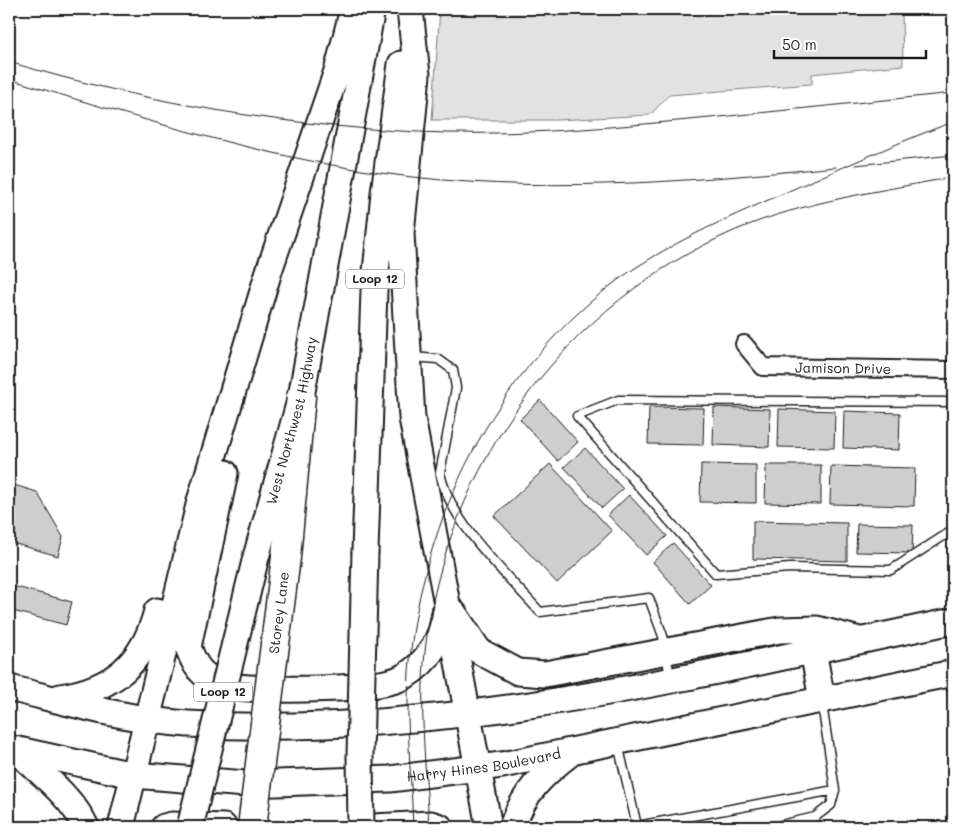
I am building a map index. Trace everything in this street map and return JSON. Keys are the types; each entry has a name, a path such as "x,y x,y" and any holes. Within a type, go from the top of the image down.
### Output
{"highway":[{"name":"Storey Lane","path":"252,827 286,557 301,397"}],"main road":[{"path":"121,827 184,562 269,271 338,68 353,9"},
{"name":"West Northwest Highway","path":"190,827 256,557 301,397 372,9"},
{"path":"410,9 417,75 401,233 412,418 488,827"},
{"name":"Loop 12","path":"361,827 360,755 374,291 384,193 410,9"},
{"path":"241,365 234,435 209,538 188,646 197,669 210,679 236,687 332,689 403,678 420,665 435,648 444,628 447,602"},
{"path":"52,699 86,693 113,679 132,664 146,644 155,620 211,409 241,365"},
{"path":"447,602 479,651 518,672 545,674 780,630 817,629 861,640"},
{"path":"9,688 147,720 236,726 350,725 408,722 506,709 670,680 953,622"},
{"path":"813,650 822,700"},
{"name":"Harry Hines Boulevard","path":"12,749 133,775 246,784 390,780 478,769 822,700 952,681"},
{"path":"12,749 58,790 82,818 86,827"},
{"path":"512,827 530,791 546,772 575,750"},
{"path":"372,827 431,824 440,827"},
{"path":"164,827 172,825 224,827"}],"street":[{"name":"Jamison Drive","path":"744,344 763,367 953,370"}],"lane":[{"path":"407,357 438,359 452,370 456,388 440,473 442,483 470,535 540,612 649,598 662,636 670,680"},
{"path":"953,402 618,400 577,416 716,574 790,568 891,570 953,530"},
{"path":"772,827 816,818 831,805 835,790 822,700"},
{"path":"617,741 637,826 835,790"}],"shaded area":[{"path":"440,9 902,9 903,65 812,74 812,84 669,95 650,115 557,120 432,120"}],"building":[{"path":"540,400 578,442 558,461 520,419"},
{"path":"649,407 704,408 703,445 648,444"},
{"path":"714,407 770,409 769,447 713,445"},
{"path":"779,409 835,411 834,448 778,447"},
{"path":"844,411 900,413 899,450 843,448"},
{"path":"585,448 623,489 602,508 564,467"},
{"path":"550,464 612,531 557,583 494,516"},
{"path":"701,464 756,465 756,503 700,502"},
{"path":"766,465 821,465 821,504 765,503"},
{"path":"831,466 915,468 914,506 830,504"},
{"path":"14,485 37,492 63,537 58,556 9,542 9,504"},
{"path":"629,495 667,536 646,555 608,515"},
{"path":"753,521 847,523 847,561 753,559"},
{"path":"857,524 913,525 912,553 856,552"},
{"path":"673,543 711,585 690,604 653,562"},
{"path":"9,585 72,602 66,625 9,610"},
{"path":"919,821 920,827 889,827"}],"tram line":[{"path":"9,62 116,90 225,112 336,126 391,131 447,133 513,133 612,127 953,93"},
{"path":"9,79 147,120 240,145 334,165 438,180 552,185 609,184 836,167"},
{"path":"413,827 408,694 411,649 420,595 434,542 454,491 478,441 507,395 541,351 579,312 622,277 666,249 736,214 880,151 953,122"},
{"path":"856,165 953,155"},
{"path":"429,827 424,739 423,673 437,583 458,518 487,456 524,399 568,347 618,301 675,262 736,230 788,211 816,204 953,177"}]}
